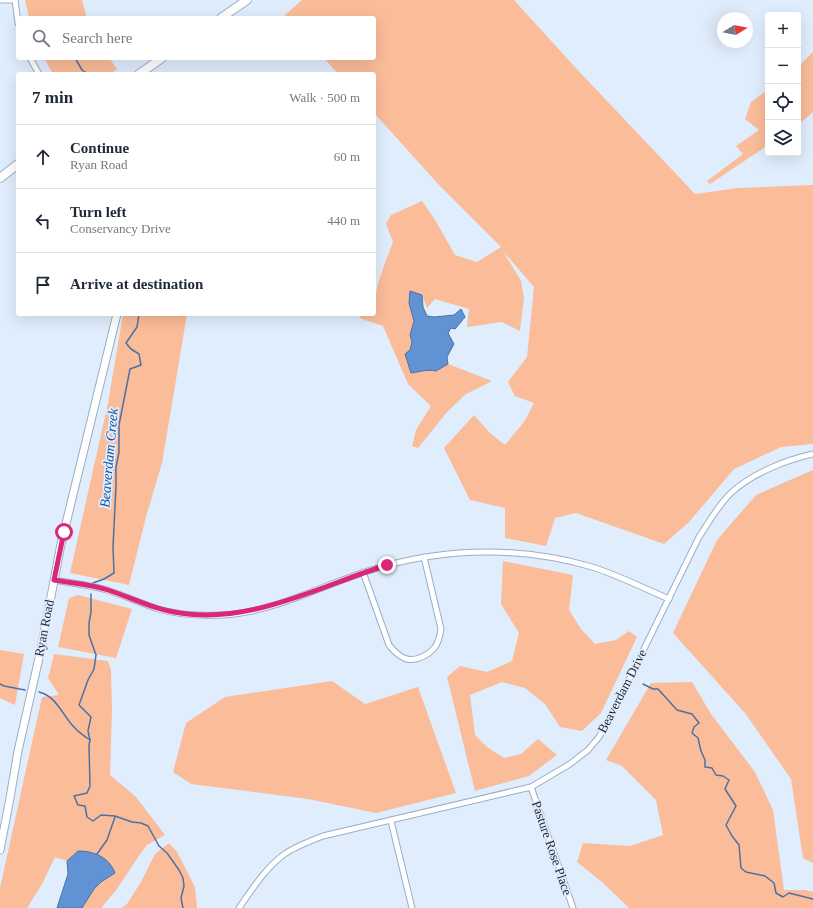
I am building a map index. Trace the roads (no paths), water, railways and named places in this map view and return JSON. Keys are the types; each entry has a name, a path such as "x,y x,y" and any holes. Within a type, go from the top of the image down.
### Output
{"main road":[{"path":"224,16 247,0"},
{"path":"142,72 159,60"},
{"path":"0,178 16,166"},
{"name":"Ryan Road","path":"0,850 18,751 41,649 54,580 117,316"}],"street":[{"path":"0,0 15,0 17,16"},
{"path":"31,60 38,72"},
{"name":"Beaverdam Drive","path":"239,908 268,869 286,853 306,843 323,836 531,787 570,764 588,750 599,737 610,718 699,537 715,512 733,492 768,469 793,458 813,454"},
{"path":"54,580 106,590 155,608 178,613 223,615 266,607 363,572 387,565 424,557 485,551 521,553 592,567 669,599"},
{"path":"363,572 390,645 395,652 403,658 409,660 418,659 428,654 436,646 441,629 424,557"},
{"name":"Pasture Rose Place","path":"531,787 573,908"},
{"path":"391,821 412,908"}],"water":[{"path":"410,291 422,295 423,307 427,316 434,317 454,315 461,309 465,317 455,329 451,328 448,333 454,344 447,357 448,364 436,371 426,370 411,373 405,354 410,350 412,342 410,335 414,321 409,303"},
{"path":"78,851 90,852 100,856 109,863 115,873 101,882 94,889 82,908 57,908 68,874 67,861"}],"waterway":[{"name":"Beaverdam Creek","path":"76,60 82,70 85,72"},
{"name":"Beaverdam Creek","path":"93,583 114,573 113,547 116,467 119,452 119,425 130,369 141,365 139,354 131,349 126,343 137,327 139,316"},
{"name":"Beaverdam Creek","path":"91,594 89,635 96,655 94,669 88,680 79,705 91,717 88,731 90,740 90,786 87,793 74,796 78,805 85,806 87,817 93,821 101,815 115,816 148,826 159,846 167,853 183,878 184,886 181,898 183,908"},
{"path":"0,684 25,690"},
{"path":"643,684 653,689 658,689 677,710 692,714 699,723 694,727 692,733 698,738 705,760 705,767 712,768 716,775 723,776 729,780 725,789 736,806 726,825 739,845 741,868 746,872 765,876 774,883 776,893 783,897 789,893 813,899"},
{"path":"39,692 50,697 75,728 90,740"},
{"path":"97,854 107,840 115,817"}]}
